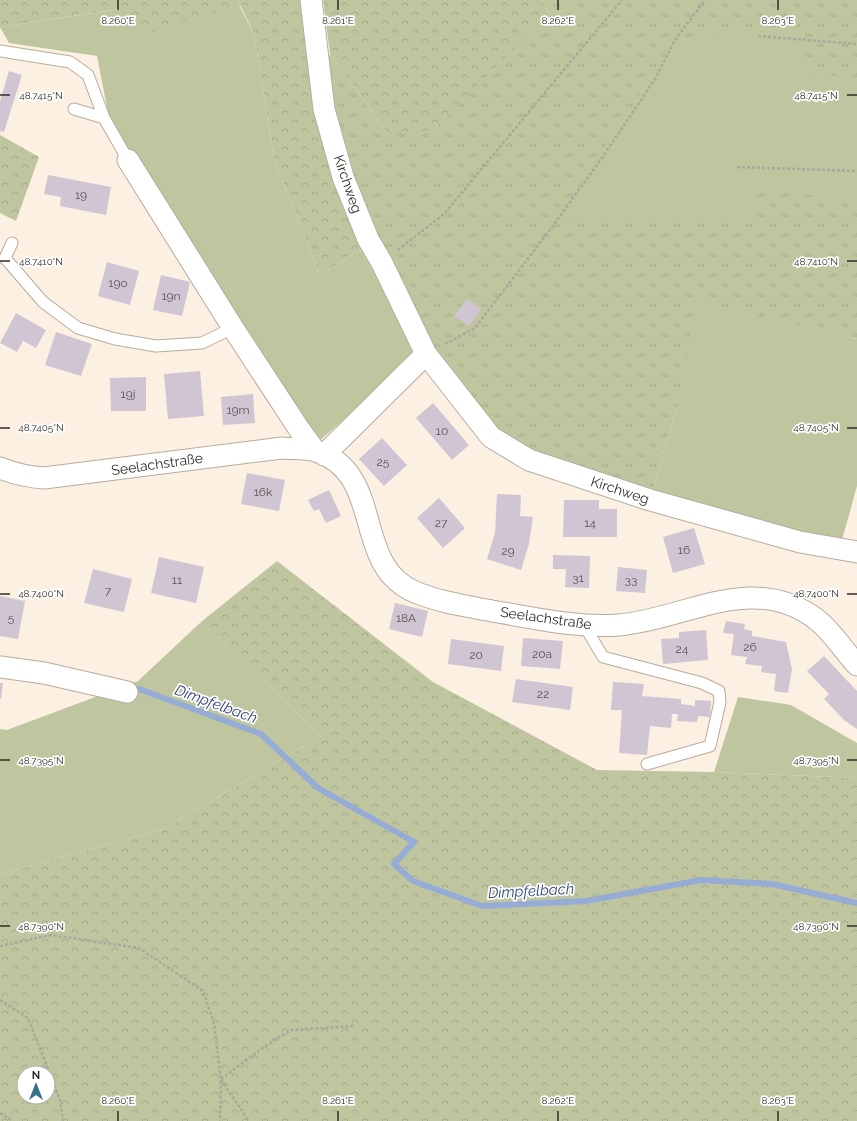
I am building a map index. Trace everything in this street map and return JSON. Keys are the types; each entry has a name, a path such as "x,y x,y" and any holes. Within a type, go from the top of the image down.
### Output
{"street":[{"name":"Kirchweg","path":"311,0 324,109 343,176 368,239 382,263 426,354 491,437 529,460 650,500 800,542 857,552"},
{"name":"Seelachstraße","path":"128,160 233,328 299,429 319,453"},
{"path":"319,453 426,354"},
{"name":"Seelachstraße","path":"0,468 13,474 28,478 44,478 282,448 319,453 337,462 348,473 356,485 362,500 376,551 381,561 394,578 413,591 455,604 545,620 584,625 640,622 741,597 771,598 786,602 816,619 828,630 857,665"},
{"path":"0,667 44,673 127,692"}],"lane":[{"name":"Seelachstraße","path":"0,50 70,62 88,75 104,118 128,160"},
{"path":"74,109 104,118"},
{"path":"12,243 5,258 43,302 78,328 115,339 156,346 202,343 233,328"},
{"path":"584,625 603,657 702,683 719,691 720,702 710,746 647,764"}],"path":[{"path":"382,263 444,214 622,0"},
{"path":"426,354 475,328 549,231 602,158 655,79 675,40 705,0"},
{"path":"758,36 857,44"},
{"path":"738,167 857,171"},
{"path":"0,946 51,935 139,948 203,991 214,1023 221,1079 220,1121"},
{"path":"0,1000 28,1018 60,1100 63,1121"},
{"path":"221,1079 264,1047 291,1030 355,1026"},
{"path":"221,1079 249,1121"},
{"path":"0,1113 13,1121"}],"green space":[{"path":"0,0 304,0 318,106 360,250 320,275 274,159 254,34 240,5 142,36 120,9 0,27"},
{"path":"323,0 542,0 549,14 434,130 388,134 330,54"},
{"path":"542,0 857,0 857,339 816,330 676,410 650,500 529,460 420,353 360,250 318,106 330,54 388,134 549,14"},
{"path":"239,5 254,34 274,159 320,275 360,250 420,353 318,442 109,118 97,56 9,43 0,27 121,9 142,35"},
{"path":"751,27 805,36 799,73 857,78 857,199 755,190 749,224 560,216 675,40"},
{"path":"0,135 39,157 16,221 0,213"},
{"path":"697,302 857,339 857,486 842,540 721,520 650,500 676,410"},
{"path":"277,561 433,682 597,770 714,772 857,778 857,1121 0,1121 0,874 163,829 321,736 201,622"},
{"path":"201,622 321,736 163,829 0,874 0,729 7,730 138,681"},
{"path":"738,697 791,705 857,743 857,778 714,772"}],"building":[{"path":"9,71 22,75 4,132 0,131 0,101"},
{"path":"48,175 111,187 106,215 60,206 61,197 44,194"},
{"path":"107,262 139,271 130,305 98,296"},
{"path":"161,275 190,282 182,316 153,310"},
{"path":"467,299 481,309 469,326 454,316"},
{"path":"16,313 46,330 36,348 23,341 17,352 0,343"},
{"path":"56,332 92,344 81,376 45,365"},
{"path":"200,371 204,416 168,419 164,374"},
{"path":"146,377 146,411 111,411 110,378"},
{"path":"253,394 255,423 223,425 221,397"},
{"path":"433,403 469,445 452,460 416,418"},
{"path":"382,438 407,465 384,486 359,459"},
{"path":"247,473 285,480 279,511 241,504"},
{"path":"329,490 341,516 326,523 319,509 314,511 308,500"},
{"path":"497,494 521,495 520,516 533,517 529,544 521,570 487,559 495,533"},
{"path":"439,498 465,528 443,548 417,518"},
{"path":"564,500 599,500 599,509 617,509 617,537 563,537"},
{"path":"694,528 705,564 673,573 663,537"},
{"path":"553,555 590,556 589,588 565,587 566,569 553,569"},
{"path":"159,557 204,567 196,603 151,593"},
{"path":"618,567 647,570 645,593 616,591"},
{"path":"93,569 132,579 124,612 84,603"},
{"path":"0,596 25,601 18,639 0,636"},
{"path":"395,603 428,611 422,637 389,629"},
{"path":"726,621 745,624 744,629 752,631 752,636 786,642 792,669 788,693 774,691 776,674 761,672 762,666 745,664 747,657 731,655 734,634 723,633"},
{"path":"706,630 708,660 663,664 661,639 679,638 679,632"},
{"path":"523,638 563,641 560,669 521,666"},
{"path":"451,639 504,646 501,671 448,664"},
{"path":"824,656 857,691 857,729 844,720 824,699 829,694 807,671"},
{"path":"516,679 573,687 570,710 512,702"},
{"path":"613,682 644,684 642,696 681,699 681,704 695,706 695,700 711,701 710,717 698,716 697,722 677,721 678,714 672,714 671,728 650,726 647,755 619,753 622,710 611,710"},
{"path":"0,683 3,683 1,699 0,699"}],"waterway":[{"name":"Dimpfelbach","path":"139,689 261,734 318,788 414,842 394,864 413,881 482,906 586,901 701,880 772,884 857,903"}]}
